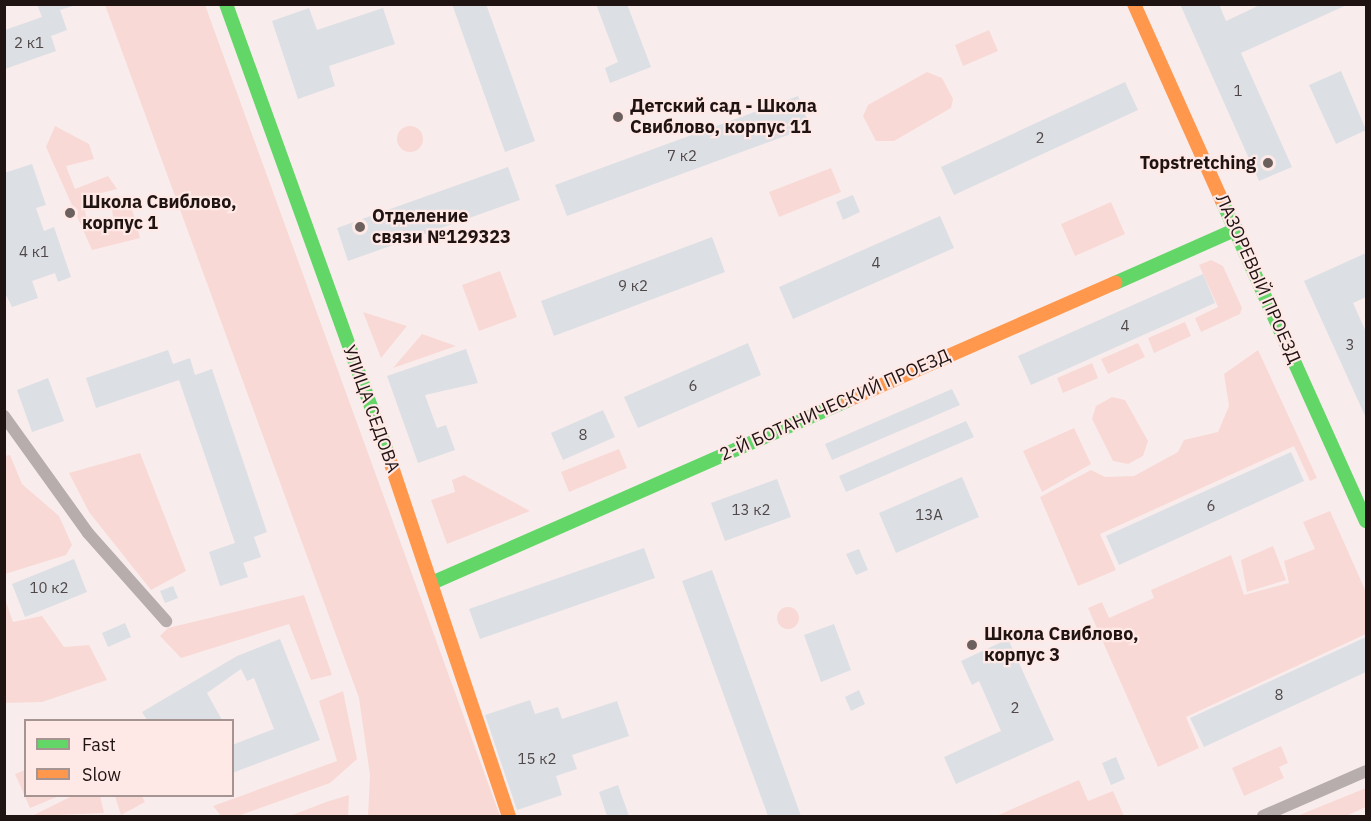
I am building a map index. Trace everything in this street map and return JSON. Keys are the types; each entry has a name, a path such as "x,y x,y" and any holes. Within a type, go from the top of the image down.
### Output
{"street":[{"name":"УЛИЦА СЕДОВА","path":"226,4 434,582 509,816"},
{"name":"ЛАЗОРЕВЫЙ ПРОЕЗД","path":"1134,4 1237,229 1366,521"},
{"name":"2-Й БОТАНИЧЕСКИЙ ПРОЕЗД","path":"434,582 1237,229"},
{"path":"4,416 88,533 166,621"},
{"path":"1263,816 1366,771"}],"shaded area":[{"path":"105,5 205,5 500,816 368,816 370,775 359,698"},
{"path":"989,30 998,51 963,66 955,45"},
{"path":"927,72 942,78 953,99 951,108 894,141 876,141 863,116 868,105"},
{"path":"55,126 89,144 94,159 66,166 75,189 108,176 117,189 82,198 86,216 102,227 114,222 112,210 130,202 140,238 92,250 46,147"},
{"path":"410,126 419,130 423,139 419,148 410,152 401,148 397,139 401,130"},
{"path":"831,168 841,192 779,217 769,192"},
{"path":"1111,202 1125,234 1075,256 1061,224"},
{"path":"1211,260 1223,266 1242,308 1240,314 1201,332 1195,318 1218,307 1199,265"},
{"path":"500,271 517,317 479,331 462,285"},
{"path":"363,312 407,326 381,358"},
{"path":"1185,322 1191,336 1154,353 1148,338"},
{"path":"422,334 456,346 393,368"},
{"path":"1138,343 1145,357 1108,374 1101,359"},
{"path":"1258,350 1317,478 1310,481 1294,446 1100,534 1116,570 1078,586 1040,497 1091,470 1105,477 1134,476 1178,452 1184,440 1218,432 1229,406 1224,374"},
{"path":"1092,363 1098,378 1063,393 1057,378"},
{"path":"1112,397 1125,400 1148,441 1143,456 1128,464 1113,461 1092,419 1096,406"},
{"path":"1074,428 1091,464 1042,492 1023,451"},
{"path":"619,449 627,468 569,492 561,472"},
{"path":"140,453 186,571 151,590 89,512 69,473"},
{"path":"10,455 22,484 59,516 72,545 66,555 5,574 5,456"},
{"path":"464,475 530,511 447,544 431,500 455,492 452,480"},
{"path":"1330,511 1366,592 1366,634 1186,717 1199,748 1158,767 1088,608 1102,602 1109,618 1154,598 1151,590 1231,555 1244,595 1289,583 1284,561 1315,549 1303,522"},
{"path":"1273,546 1286,580 1247,592 1241,560"},
{"path":"304,595 332,675 311,680 289,624 181,658 160,636 168,628"},
{"path":"5,599 13,622 42,616 64,647 89,645 107,680 42,702 5,703"},
{"path":"784,607 792,607 799,614 799,622 792,629 784,629 777,622 777,614"},
{"path":"343,691 357,759 330,783 238,816 221,816 213,806 337,761 319,701"},
{"path":"1281,746 1288,763 1279,767 1284,778 1244,796 1232,768"},
{"path":"24,770 24,794 15,774"},
{"path":"1079,780 1088,801 1113,791 1124,816 996,816"},
{"path":"1366,788 1366,807 1346,816 1297,816"},
{"path":"349,795 348,816 290,816 326,802"},
{"path":"25,797 57,797 30,808"},
{"path":"70,797 100,797 104,813 32,816"},
{"path":"115,797 142,797 145,802 121,815"}],"building":[{"path":"37,4 76,5 60,10 67,30 51,36 56,51 5,69 5,30 42,17"},
{"path":"452,4 486,4 535,141 505,152"},
{"path":"596,4 627,4 651,67 610,83 605,68 618,62"},
{"path":"1180,4 1219,4 1226,21 1262,4 1349,4 1241,53 1292,167 1259,181"},
{"path":"309,8 317,30 383,8 395,44 329,66 335,86 298,99 272,21"},
{"path":"1341,71 1366,130 1336,144 1309,85"},
{"path":"1125,82 1138,110 954,195 941,167"},
{"path":"798,96 810,127 567,216 555,185"},
{"path":"32,164 46,205 36,208 44,231 54,227 71,277 58,282 55,273 32,281 38,298 12,307 4,291 4,173"},
{"path":"508,167 520,200 348,261 337,228"},
{"path":"853,195 860,212 843,220 836,202"},
{"path":"940,216 954,248 793,319 779,287"},
{"path":"712,237 725,272 554,336 541,301"},
{"path":"1366,253 1366,297 1353,303 1366,332 1366,418 1304,281"},
{"path":"1203,274 1215,303 1031,385 1018,356"},
{"path":"748,343 761,375 638,428 624,397"},
{"path":"466,349 478,383 425,395 437,428 446,425 455,450 418,463 387,376"},
{"path":"168,350 173,364 190,358 195,375 212,369 267,532 254,537 261,557 243,563 248,577 220,586 209,552 235,543 179,380 96,408 86,378"},
{"path":"48,378 64,421 32,432 17,390"},
{"path":"952,389 960,405 832,460 825,444"},
{"path":"603,410 615,437 563,460 551,433"},
{"path":"966,421 974,437 846,492 839,476"},
{"path":"1291,452 1304,481 1119,565 1106,536"},
{"path":"962,477 979,517 896,553 879,513"},
{"path":"777,479 791,517 725,541 711,503"},
{"path":"644,548 655,578 480,639 469,609"},
{"path":"859,549 868,570 856,575 846,554"},
{"path":"74,559 87,592 25,617 12,584"},
{"path":"712,570 801,816 768,816 682,581"},
{"path":"173,586 178,598 165,603 160,591"},
{"path":"125,623 131,637 108,647 102,633"},
{"path":"834,624 851,670 821,682 804,635"},
{"path":"1366,637 1366,672 1204,747 1190,718"},
{"path":"280,639 320,740 234,772 234,744 274,729 254,678 247,681 241,669 207,693 221,719 146,719 142,712 237,656"},
{"path":"1008,639 1054,740 956,784 944,757 1001,731 979,681 972,685 961,661"},
{"path":"859,690 865,704 851,711 845,697"},
{"path":"530,700 535,714 558,707 562,719 617,701 629,736 572,755 577,769 556,776 562,795 517,810 485,715"},
{"path":"1116,757 1125,779 1111,785 1102,763"},
{"path":"618,785 629,816 607,816 599,792"}],"traffic: fast":[{"path":"226,4 388,455"},
{"path":"1222,201 1366,521"},
{"path":"1115,283 1237,229"},
{"path":"434,582 848,400"}],"traffic: slow":[{"path":"1134,4 1222,201"},
{"path":"848,400 1115,283"},
{"path":"388,455 509,816"}],"place":[{"name":"Детский сад - Школа Свиблово, корпус 11","path":"618,117"},
{"name":"Topstretching","path":"1268,163"},
{"name":"Школа Свиблово, корпус 1","path":"70,213"},
{"name":"Отделение связи №129323","path":"360,227"},
{"name":"Школа Свиблово, корпус 3","path":"972,645"}]}
